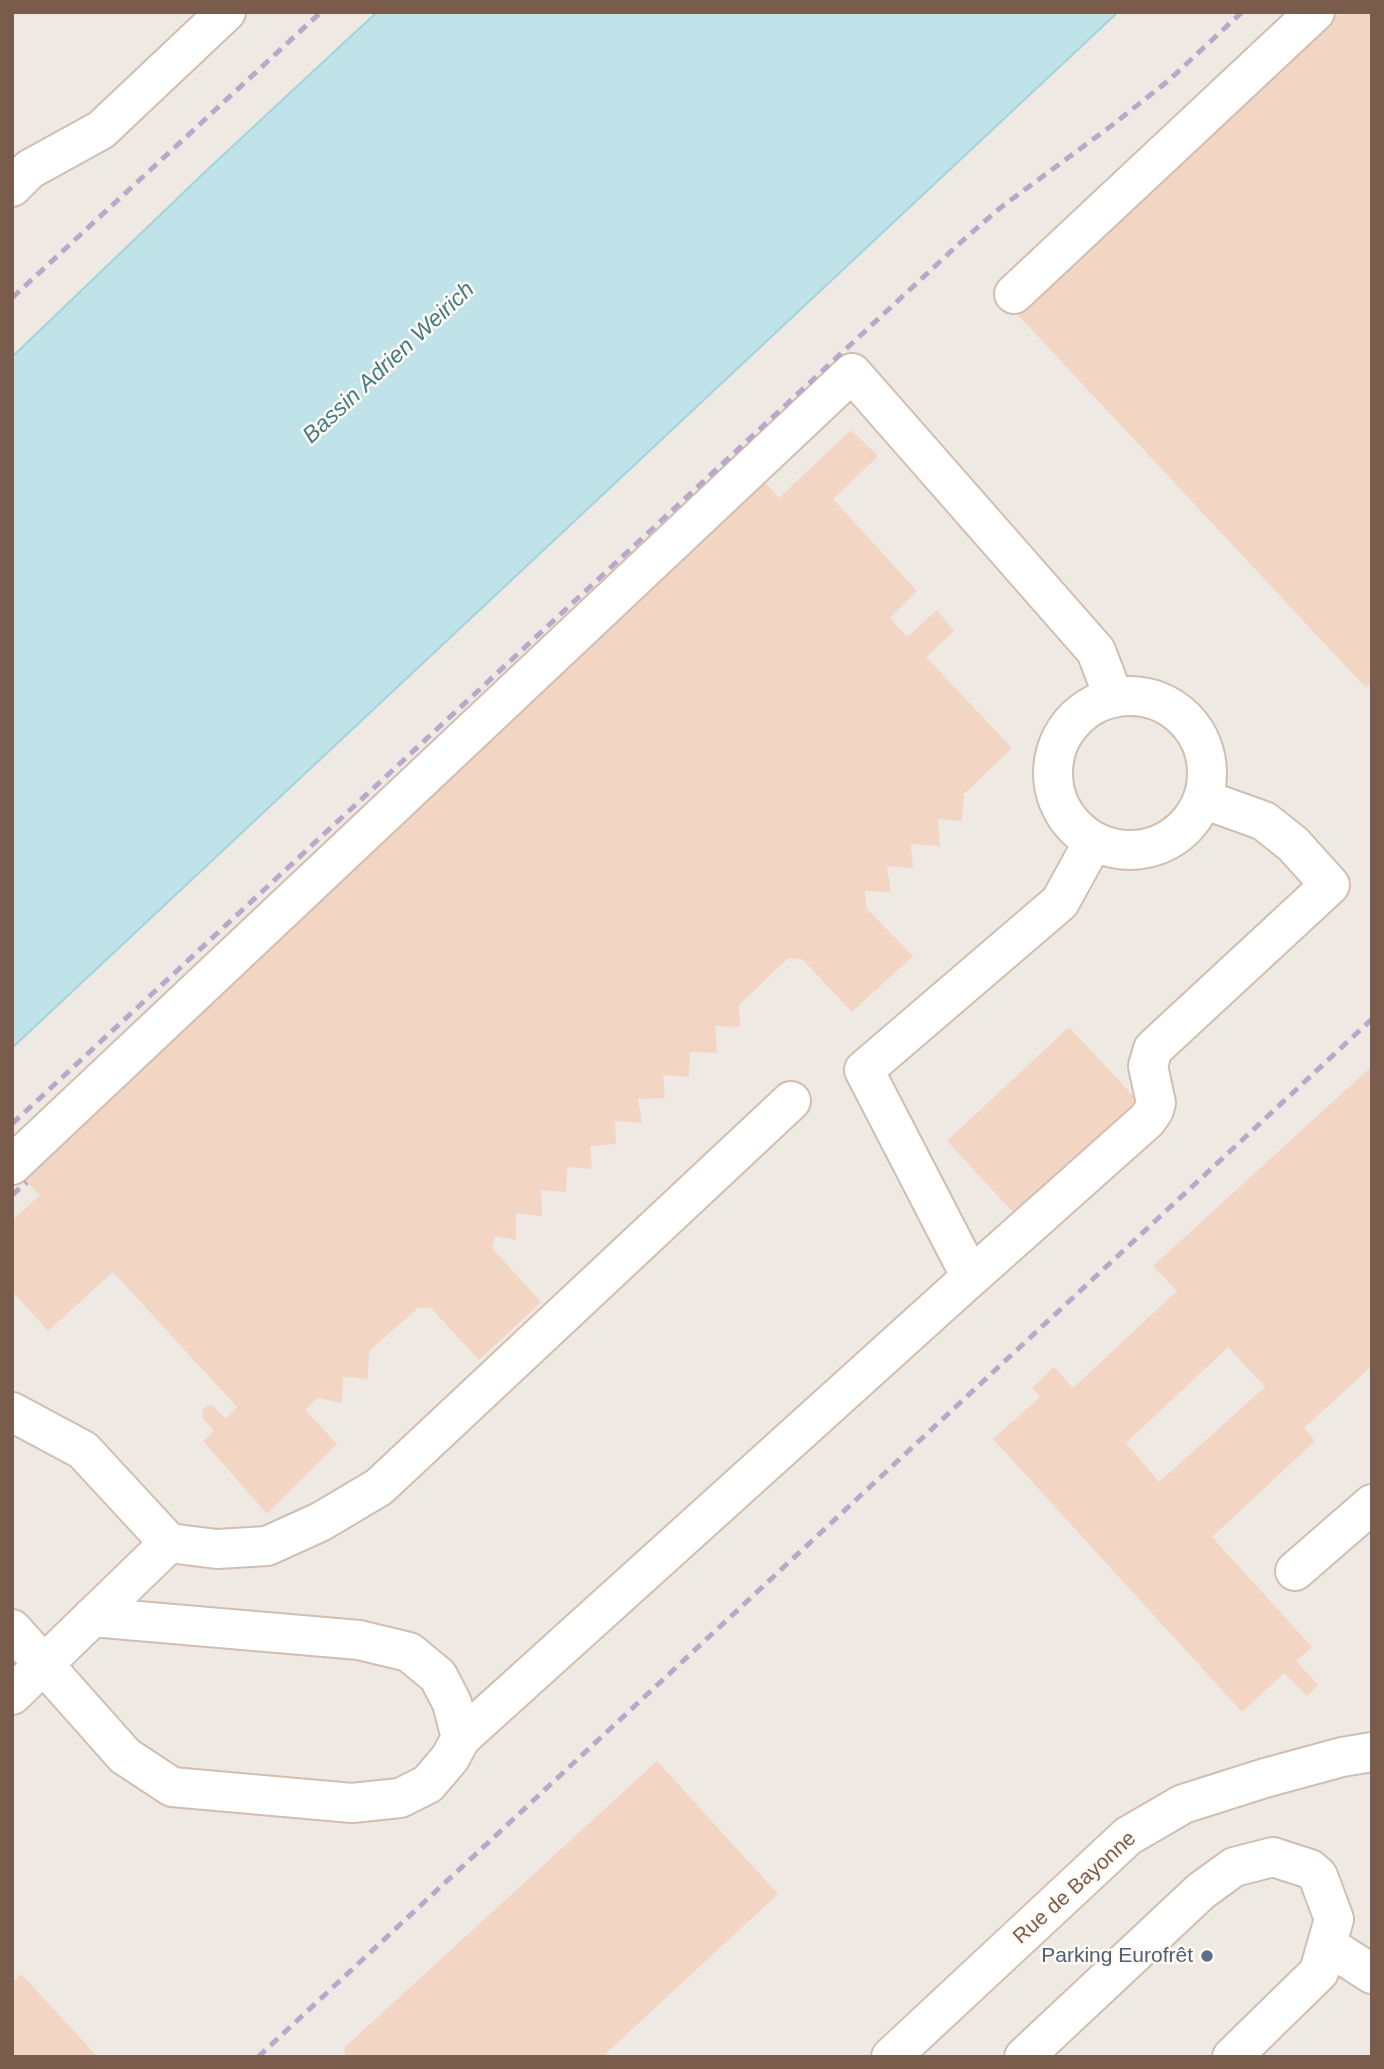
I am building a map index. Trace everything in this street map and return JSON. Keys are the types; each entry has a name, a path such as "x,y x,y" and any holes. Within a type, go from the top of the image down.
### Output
{"street":[{"path":"18,169 101,130 226,12"},
{"path":"1014,294 1315,12"},
{"path":"12,1165 852,373 1096,651 1114,698"},
{"path":"1138,696 1161,702 1180,715 1196,732 1205,753 1208,777 1203,799 1190,823 1170,840 1145,849 1118,850 1093,842 1072,825 1058,802 1052,775 1057,749 1069,725 1090,708 1114,698 1138,696"},
{"path":"12,1629 125,1756 172,1787 352,1803 400,1798 428,1784 450,1758 461,1738 1147,1120 1156,1102 1148,1066 1153,1049 1330,885 1293,844 1265,821 1203,799"},
{"path":"971,1277 864,1070 1060,902 1093,842"},
{"path":"12,1412 83,1450 169,1543 216,1549 267,1546 320,1522 379,1487 791,1101"},
{"path":"1295,1572 1372,1504"},
{"path":"12,1695 169,1543"},
{"path":"92,1617 359,1640 409,1652 438,1676 452,1703 461,1738"},
{"name":"Rue de Bayonne","path":"891,2057 1128,1836 1183,1804 1265,1778 1342,1757 1372,1752"},
{"path":"1024,2057 1201,1891 1234,1867 1273,1857 1310,1868 1318,1876 1334,1919 1319,1972 1233,2057"},
{"path":"1327,1945 1372,1975"}],"shaded area":[{"path":"12,12 1372,12 1372,2057 12,2057"}],"water":[{"name":"Bassin Adrien Weirich","path":"377,12 1118,12 12,1048 12,357"}],"building":[{"path":"1340,12 1372,12 1372,682 1366,688 1018,315"},
{"path":"851,430 878,456 833,499 917,591 890,618 907,637 937,610 954,631 926,657 1012,748 964,794 962,821 938,819 940,846 911,844 913,868 887,866 891,892 865,891 866,908 913,956 852,1012 802,959 788,958 739,1005 740,1027 715,1026 717,1053 690,1052 689,1077 663,1075 665,1098 638,1099 642,1123 615,1121 616,1144 590,1146 592,1169 567,1167 566,1192 541,1190 542,1216 516,1213 516,1240 495,1236 492,1248 541,1302 479,1360 431,1308 418,1308 370,1350 367,1379 343,1377 342,1403 317,1398 305,1410 337,1444 267,1514 203,1441 214,1431 202,1417 203,1409 208,1405 213,1406 225,1419 237,1407 113,1272 48,1331 12,1291 12,1221 40,1195 21,1176 762,479 779,498"},
{"path":"1069,1027 1137,1100 1014,1213 947,1141"},
{"path":"1372,1066 1372,1366 1304,1428 1315,1441 1212,1537 1312,1647 1296,1661 1318,1685 1307,1696 1284,1673 1242,1712 993,1439 1040,1397 1032,1388 1054,1367 1073,1388 1177,1291 1153,1266","holes":["1228,1347 1265,1387 1159,1482 1126,1443"]},
{"path":"657,1761 778,1894 602,2057 346,2057 344,2048"},
{"path":"21,1974 98,2057 12,2057 12,1983"}],"railway":[{"path":"12,298 321,12"},
{"path":"12,1124 961,242 1000,208 1168,81 1242,12"},
{"path":"258,2057 1372,1019"},
{"path":"12,1195 27,1182"}],"place":[{"name":"Parking Eurofrêt","path":"1207,1956"}]}
